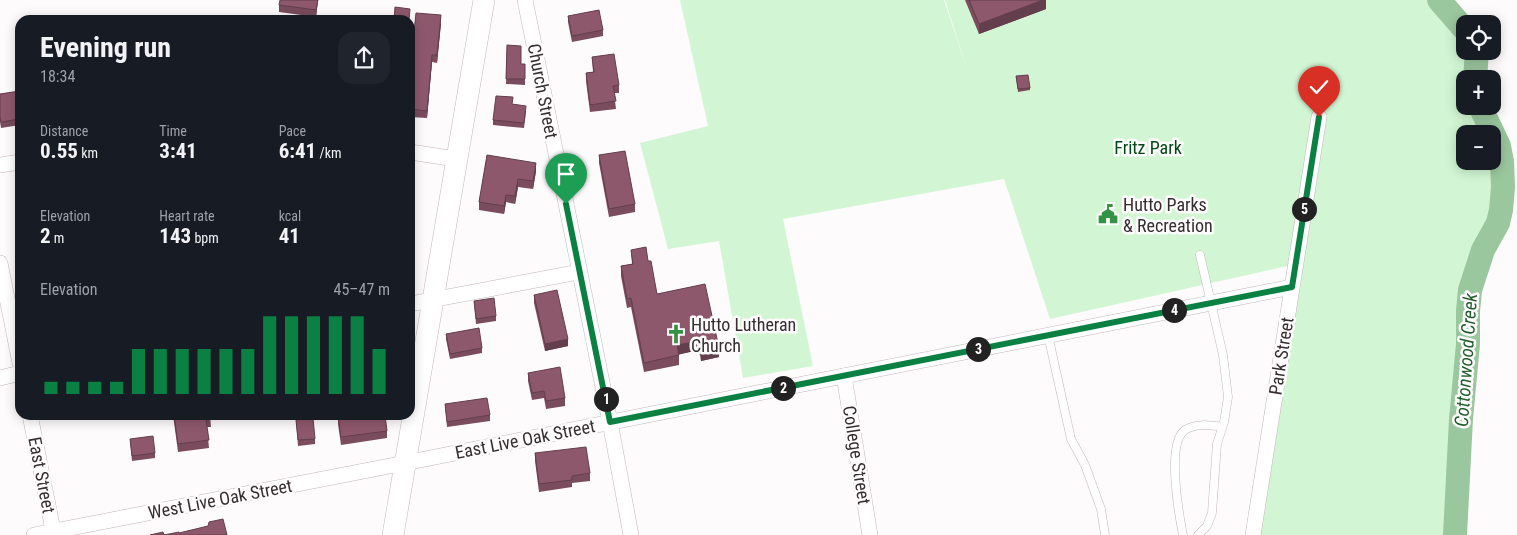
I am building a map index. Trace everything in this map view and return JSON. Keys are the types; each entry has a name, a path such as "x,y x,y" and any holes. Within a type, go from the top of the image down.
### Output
{"main road":[{"path":"415,409 484,0"},
{"path":"393,535 413,420"}],"street":[{"name":"Church Street","path":"525,0 631,535"},
{"name":"Park Street","path":"1253,535 1319,117"},
{"path":"415,153 456,159"},
{"path":"0,165 15,163"},
{"path":"0,263 15,338"},
{"path":"415,303 579,272"},
{"name":"East Live Oak Street","path":"406,463 1292,287"},
{"path":"0,378 15,374"},
{"name":"College Street","path":"844,376 870,535"},
{"name":"East Street","path":"31,420 54,533"},
{"name":"West Live Oak Street","path":"34,535 54,533 406,463"}],"lane":[{"path":"1198,535 1207,526 1212,513 1217,444 1228,397 1223,355 1200,255"},
{"path":"1048,335 1071,439 1085,464 1101,509 1105,535"},
{"path":"1183,535 1176,497 1176,443 1183,431 1194,426 1222,427"}],"green space":[{"name":"Fritz Park","path":"680,0 944,0 967,69 945,0 1435,0 1456,20 1456,60 1476,60 1476,70 1456,70 1456,115 1485,115 1489,125 1456,125 1456,170 1501,170 1501,153 1505,199 1481,269 1468,324 1460,535 1260,535 1301,263 1050,319 1004,179 783,219 813,366 743,378 719,241 668,249 640,143 708,126"}],"building":[{"path":"280,0 318,0 316,10 279,5"},
{"path":"969,0 1043,0 979,24"},
{"path":"395,7 410,9 409,15 394,15"},
{"path":"599,10 603,30 572,36 568,16"},
{"path":"416,13 441,15 437,55 432,55 427,111 415,110"},
{"path":"507,45 521,46 521,64 525,64 525,79 506,79"},
{"path":"614,54 619,85 613,86 616,101 590,105 586,73 594,72 592,57"},
{"path":"1028,75 1030,88 1018,89 1016,76"},
{"path":"15,92 15,120 1,122 0,94"},
{"path":"496,96 513,97 512,104 526,106 524,123 493,120"},
{"path":"625,151 635,204 609,209 599,155"},
{"path":"487,155 536,163 533,181 518,179 515,196 506,195 504,206 479,202"},
{"path":"646,247 648,261 651,261 657,294 705,284 719,348 701,351 699,341 677,345 679,355 644,363 631,298 627,299 621,266 633,264 631,250"},
{"path":"557,290 568,339 545,344 534,295"},
{"path":"494,298 496,316 476,319 474,301"},
{"path":"479,328 482,348 450,354 446,334"},
{"path":"560,367 565,398 546,401 544,391 532,393 528,373"},
{"path":"487,398 490,415 447,422 445,404"},
{"path":"175,420 206,420 209,440 178,444"},
{"path":"296,420 313,420 315,439 298,440"},
{"path":"339,420 386,420 387,431 341,437"},
{"path":"153,436 155,453 132,456 130,439"},
{"path":"586,447 590,473 572,476 572,480 539,484 535,453"},
{"path":"223,519 227,535 164,535 208,526 209,522"},
{"path":"163,532 164,535 150,535"}],"waterway":[{"name":"Cottonwood Creek","path":"1439,0 1456,20"},
{"name":"Cottonwood Creek","path":"1476,60 1476,70"},
{"name":"Cottonwood Creek","path":"1455,535 1470,290 1483,250 1498,223 1503,187 1499,146 1484,115"}],"place":[{"name":"Hutto Parks & Recreation","path":"1108,214"},
{"name":"Hutto Lutheran Church","path":"676,334"}],"route":[{"path":"566,204 610,422 1292,287 1319,117"}]}
